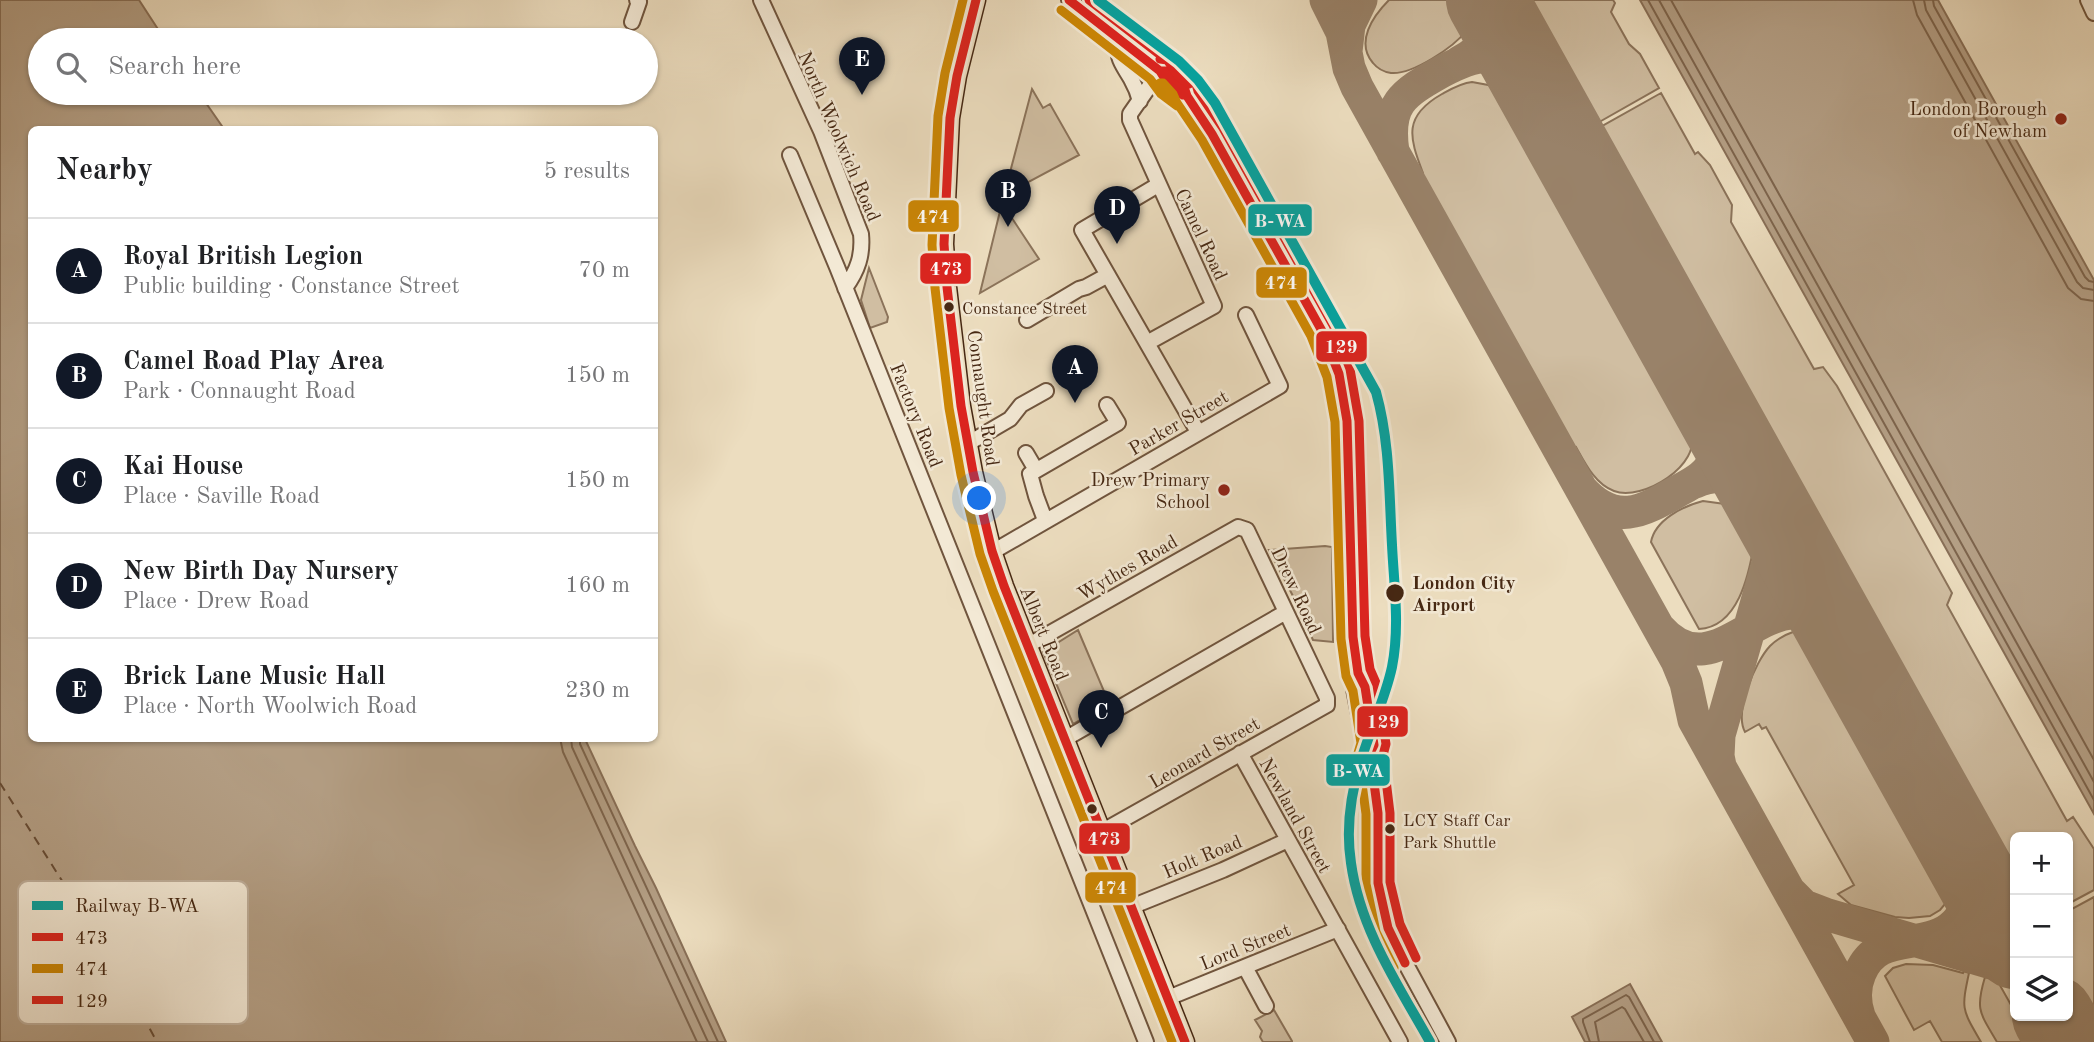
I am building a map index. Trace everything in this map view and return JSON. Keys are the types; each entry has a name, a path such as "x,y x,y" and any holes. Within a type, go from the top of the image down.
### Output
{"main road":[{"name":"Connaught Road","path":"976,0 957,76 950,118 944,244 959,397 992,551"},
{"name":"Albert Road","path":"992,551 1027,646 1185,1042"}],"street":[{"path":"632,22 639,2 637,0"},
{"name":"North Woolwich Road","path":"761,0 821,131 861,234 860,264 845,288"},
{"path":"1069,0 1160,71 1168,71 1184,87 1322,331 1339,374 1347,421 1352,616 1358,673 1365,687 1374,745 1370,753 1378,813 1378,883 1383,910 1395,944 1448,1042"},
{"path":"2088,0 2094,13"},
{"path":"1122,41 1117,48 1118,55 1140,101"},
{"name":"Camel Road","path":"1147,343 1214,306 1130,120 1130,114 1160,71"},
{"path":"1132,80 1149,86"},
{"name":"Factory Road","path":"790,155 1146,1042"},
{"name":"Camel Road","path":"1108,275 1082,230 1158,184"},
{"path":"1027,320 1108,275 1198,432"},
{"name":"Parker Street","path":"992,551 1280,386 1246,316"},
{"path":"967,442 1010,419 1021,405 1046,391"},
{"path":"1045,520 1030,474 1118,423 1107,405"},
{"path":"1026,453 1036,470"},
{"name":"Wythes Road","path":"1027,646 1238,527 1247,530"},
{"name":"Drew Road","path":"1247,530 1327,698 1327,705"},
{"path":"1065,739 1286,612"},
{"name":"Leonard Street","path":"1101,832 1327,705"},
{"name":"Newland Street","path":"1240,753 1400,1042"},
{"name":"Holt Road","path":"1131,907 1288,840"},
{"name":"Lord Street","path":"1168,998 1338,929"},
{"path":"1245,967 1266,1006"}],"shaded area":[{"path":"1389,0 1449,0 1466,31 1443,52 1421,65 1400,72 1383,71 1368,55 1366,38 1372,21"},
{"path":"1525,0 1613,0 1615,3 1611,12 1659,88 1594,125"},
{"path":"1472,82 1499,87 1691,431 1692,444 1688,456 1668,478 1654,486 1626,493 1607,488 1596,478 1576,447 1573,448 1422,175 1413,138 1415,119 1429,102 1460,85"},
{"path":"1032,89 1043,108 1050,104 1079,155 1004,195"},
{"path":"1661,93 1695,154 1698,152 1710,165 1732,205 1731,222 1814,369 1823,367 1837,386 1952,593 1947,605 2067,821 2073,817 2094,849 2094,890 2073,901 2073,832 2010,832 2010,871 1597,129"},
{"path":"1002,203 1039,259 980,293"},
{"path":"869,268 888,317 887,322 870,328 861,300"},
{"path":"1703,501 1732,505 1754,544 1745,584 1732,609 1712,626 1699,629 1651,542 1658,527 1671,515"},
{"path":"1332,547 1333,642 1313,640 1269,550"},
{"path":"1078,630 1109,703 1073,724 1043,652"},
{"path":"1793,632 1803,633 1951,897 1940,910 1930,916 1895,917 1851,905 1838,894 1854,885 1766,727 1762,729 1759,724 1745,732 1742,723 1744,700 1758,663 1770,646"},
{"path":"2094,897 2094,1021 2073,983 2073,908"},
{"path":"1906,964 1933,965 1969,973 1965,1009 1981,1042 1942,1042 1930,1021 1914,1030 1885,976 1893,968"},
{"path":"1985,977 1997,980 2010,1003 2010,1021 2020,1021 2032,1042 1997,1042 1981,1011 1980,997"},
{"path":"1274,1010 1292,1042 1263,1042 1260,1037 1262,1031 1255,1020"}],"water":[{"path":"0,0 139,0 157,28 28,28 28,105 207,105 222,126 28,126 28,742 586,742 726,1042 0,1042"},
{"path":"1640,0 1938,0 2094,280 2094,814"},
{"path":"1630,984 1662,1042 1585,1042 1572,1017"}],"ferry route":[{"path":"0,783 62,881"},
{"path":"147,1024 157,1042"}],"taxiway":[{"path":"1326,0 1342,32 1349,68 1357,87 1677,661 1686,683 1694,720 1873,1042"},
{"path":"1346,51 1349,25 1361,0"},
{"path":"1460,62 1477,51 1493,29 1492,11 1487,0"},
{"path":"1393,152 1392,122 1400,102 1416,87 1454,65 1478,57 1500,58 1522,70 1533,81"},
{"path":"1581,489 1605,508 1629,512 1652,505 1690,484 1706,472 1719,450 1717,412"},
{"path":"1695,482 1716,477 1733,479 1750,487 1766,500"},
{"path":"1720,766 1719,735 1774,542 1771,510"},
{"path":"1659,628 1682,646 1704,649 1726,642 1770,619 1793,613 1817,618 1843,638"},
{"path":"1859,1016 1857,984 1866,962 1874,954 1892,945 1935,936 1946,931 1962,915 1967,905 1970,882 1966,859"},
{"path":"1791,893 1804,906 1825,914 2010,969"}],"runway":[{"path":"1487,0 2010,939"},
{"path":"2056,1021 2068,1042"}],"rail line":[{"name":"B-WA","path":"1098,0 1179,61 1215,103 1376,392 1388,468 1396,637 1389,677 1353,790 1349,848 1356,887 1372,934 1393,978 1430,1042"}],"transit line":[{"name":"474","path":"963,0 945,73 938,116 932,245 949,408 961,475 980,554 993,591 1172,1042"},
{"name":"473","path":"976,0 957,76 950,118 944,244 961,406 973,472 992,551 1004,586 1185,1042"},
{"name":"473","path":"1069,0 1160,71 1169,85 1183,95"},
{"name":"129","path":"1089,0 1168,61 1178,76 1189,84"},
{"name":"474","path":"1061,10 1150,79 1161,94 1177,106"},
{"name":"129","path":"1160,59 1175,61 1195,81 1198,91 1223,128 1333,325 1350,369 1359,421 1365,636 1370,669 1377,685 1386,744 1383,755 1390,813 1390,882 1400,924 1416,958"},
{"name":"473","path":"1160,71 1168,71 1184,87 1212,134 1322,331 1339,374 1347,421 1353,637 1358,673 1365,687 1374,745 1370,753 1378,813 1378,883 1388,928 1405,963"},
{"name":"474","path":"1160,83 1173,94 1202,140 1311,336 1327,377 1335,422 1341,639 1361,743 1358,753 1366,814 1366,884 1376,932 1394,968"}],"place":[{"name":"Brick Lane Music Hall","path":"862,95"},
{"name":"London Borough of Newham","path":"2061,119"},
{"name":"Camel Road Play Area","path":"1008,227"},
{"name":"New Birth Day Nursery","path":"1117,244"},
{"name":"Constance Street","path":"949,307"},
{"name":"Royal British Legion","path":"1075,403"},
{"name":"Drew Primary School","path":"1224,490"},
{"name":"London City Airport","path":"1395,593"},
{"name":"Kai House","path":"1101,748"},
{"name":"LCY Staff Car Park Shuttle","path":"1390,829"}]}
